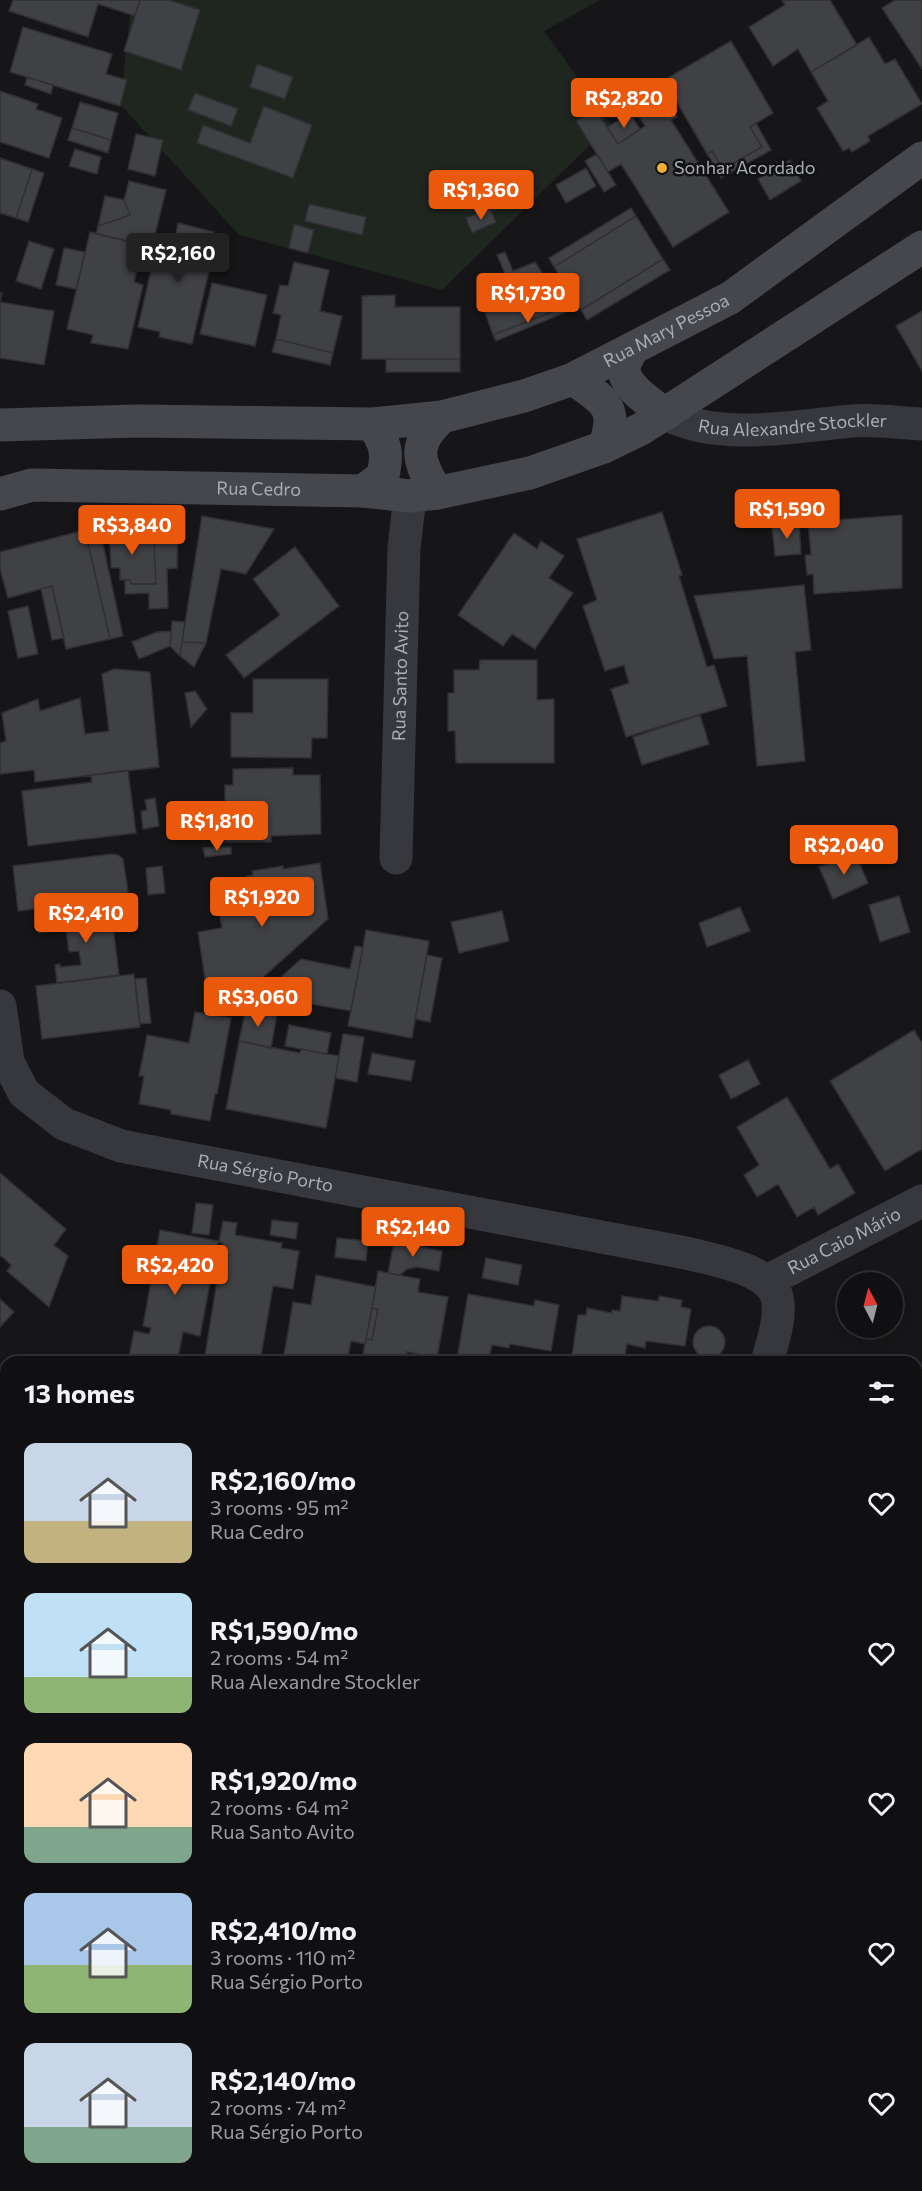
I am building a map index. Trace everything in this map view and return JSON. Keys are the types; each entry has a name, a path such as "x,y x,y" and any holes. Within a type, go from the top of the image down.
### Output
{"street":[{"name":"Rua Mary Pessoa","path":"373,424 442,417 524,396 573,379 730,298 922,158"},
{"path":"442,417 429,429 421,448 423,494 530,473 604,447 666,414 922,247"},
{"path":"631,350 624,367 627,379 649,402 666,414"},
{"path":"573,379 598,396 610,411 611,428 604,447"},
{"name":"Rua Alexandre Stockler","path":"666,414 683,423 705,427 760,430 856,421 922,424"},
{"path":"0,424 125,421 373,424 384,441 387,456 383,476 363,491"},
{"name":"Rua Cedro","path":"0,494 32,485 423,494"},
{"name":"Rua Santo Avito","path":"396,858 404,548 423,494"},
{"name":"Rua Sérgio Porto","path":"0,1006 8,1062 24,1093 64,1124 121,1146 686,1252 746,1269 767,1281"},
{"name":"Rua Caio Mário","path":"767,1281 922,1201"},
{"path":"767,1281 778,1301 774,1335 769,1356"}],"shaded area":[{"path":"132,0 600,0 544,31 611,124 442,290 239,235 120,104"}],"building":[{"path":"13,0 140,0 135,16 98,4 88,37 9,11"},
{"path":"140,0 169,0 200,10 181,70 124,51"},
{"path":"782,0 830,0 857,45 811,72 798,49 773,66 749,27 785,5"},
{"path":"895,0 922,0 922,69 882,8"},
{"path":"23,27 112,54 106,74 127,80 120,106 10,72"},
{"path":"869,37 885,64 895,59 922,104 868,136 870,141 852,152 849,148 843,151 817,108 828,101 811,72"},
{"path":"731,41 773,113 750,127 762,147 723,169 712,151 707,154 664,80"},
{"path":"257,64 293,77 285,99 250,87"},
{"path":"27,77 53,85 51,94 25,85"},
{"name":"Sonhar Acordado","path":"659,89 677,117 671,120 729,212 673,247 621,164 608,172 576,121 595,109 618,144 645,126 632,106"},
{"path":"0,91 38,104 36,109 62,118 49,158 0,142"},
{"path":"195,93 238,109 231,126 188,110"},
{"path":"80,102 118,113 111,140 72,128"},
{"path":"264,106 312,125 293,178 197,143 203,125 250,143"},
{"path":"630,114 640,129 618,144 607,127"},
{"path":"756,123 771,150 721,178 707,154 712,151 723,169 762,147 750,127"},
{"path":"72,128 111,140 108,153 68,140"},
{"path":"136,134 163,140 155,176 128,169"},
{"path":"75,149 101,157 97,174 69,166"},
{"path":"597,154 616,185 604,192 585,161"},
{"path":"0,158 32,169 16,218 0,213"},
{"path":"790,160 801,181 770,200 758,179"},
{"path":"586,168 596,186 566,203 556,185"},
{"path":"32,169 44,173 28,222 16,218"},
{"path":"129,181 166,190 152,247 96,234 98,226 130,215 124,200"},
{"path":"105,196 124,200 130,215 98,226"},
{"path":"309,204 366,217 362,235 305,221"},
{"path":"631,208 636,216 554,267 549,258"},
{"path":"490,209 496,222 472,233 466,218"},
{"path":"636,216 663,259 581,310 554,267"},
{"path":"178,223 214,232 210,249 214,249 192,344 159,337 160,332 138,327 159,235 175,239"},
{"path":"294,224 314,230 308,253 289,248"},
{"path":"90,232 143,245 134,282 143,285 128,349 91,343 93,335 67,329"},
{"path":"29,241 54,249 41,289 16,281"},
{"path":"64,248 85,252 76,289 56,285"},
{"path":"505,252 513,271 535,262 564,307 493,335 477,290 507,278 497,255","holes":["533,274 538,287 525,292 520,280"]},
{"path":"663,259 670,270 587,320 581,310"},
{"path":"294,262 329,270 320,311 342,316 333,353 276,339 281,315 273,313 280,285 288,286"},
{"path":"212,283 267,295 255,346 200,334"},
{"path":"395,295 395,307 460,307 460,359 362,359 362,296"},
{"path":"0,302 54,311 44,365 0,358"},
{"path":"564,307 566,312 496,341 493,335"},
{"path":"922,311 922,371 896,326"},
{"path":"276,339 333,353 330,365 272,352"},
{"path":"386,359 460,359 460,372 386,372"},
{"path":"662,512 707,667 714,665 727,706 626,737 611,689 629,683 624,665 605,671 583,606 597,600 577,539"},
{"path":"902,515 902,588 814,594 813,574 807,575 805,555 811,555 808,522"},
{"path":"202,516 274,529 246,574 221,569 206,643 182,642"},
{"path":"134,517 151,517 151,525 178,525 177,568 167,569 168,608 149,609 149,593 125,594 125,580 130,580 131,584 156,584 154,541 135,542"},
{"path":"799,523 801,554 775,556 772,526"},
{"path":"134,524 135,542 154,541 156,584 131,584 130,580 120,580 120,568 111,568 109,525"},
{"path":"99,526 123,636 110,639 85,530"},
{"path":"85,530 110,639 66,649 52,586 8,598 0,569 0,552"},
{"path":"514,533 537,549 541,541 564,556 549,578 573,593 535,649 512,634 503,646 458,615"},
{"path":"295,547 339,606 244,678 226,655 280,615 253,579"},
{"path":"804,585 811,650 795,652 805,761 757,766 747,656 714,659 694,596"},
{"path":"52,586 64,638 52,640 41,589"},
{"path":"28,606 38,654 18,658 8,611"},
{"path":"172,621 185,622 180,656 170,646"},
{"path":"171,631 170,646 139,659 132,642 157,632"},
{"path":"182,642 206,643 194,667 180,656"},
{"path":"480,660 537,660 537,700 554,699 554,763 456,763 455,731 448,731 448,693 454,693 454,670 479,670"},
{"path":"114,669 150,672 159,767 35,782 34,770 0,774 0,743 6,741 2,713 38,699 40,711 80,698 85,734 109,731 102,674"},
{"path":"253,679 328,679 327,738 312,738 311,758 231,757 231,713 253,713"},
{"path":"195,691 207,709 191,727 185,693"},
{"path":"700,715 709,744 642,765 633,737"},
{"path":"293,768 293,775 320,775 321,834 271,836 271,842 225,842 225,785 233,785 233,769"},
{"path":"128,770 136,833 28,846 22,791 92,782 91,775"},
{"path":"155,798 159,826 143,829 141,811 147,810 145,800"},
{"path":"231,847 231,854 205,857 203,848"},
{"path":"855,853 868,883 833,899 819,867"},
{"path":"112,854 123,859 128,891 126,898 18,911 13,866"},
{"path":"320,863 328,919 232,1005 206,985 198,932 222,928 218,906 229,905 228,896 250,893 247,876 253,875 252,871"},
{"path":"162,866 165,893 148,895 146,868"},
{"path":"899,896 910,932 880,942 869,905"},
{"path":"740,907 750,931 707,947 699,923"},
{"path":"111,909 119,975 57,983 55,965 60,964 60,967 81,965 79,951 69,952 66,930 39,933 37,917"},
{"path":"502,911 509,941 459,953 451,922"},
{"path":"366,930 429,941 412,1038 348,1026"},
{"path":"355,946 363,947 351,1011 283,999 280,1015 246,1009 301,959 350,969"},
{"path":"427,955 442,958 430,1022 415,1019"},
{"path":"134,974 140,1027 42,1039 36,986"},
{"path":"146,978 151,1023 140,1024 135,979"},
{"path":"246,1009 277,1014 271,1048 239,1041"},
{"path":"195,1012 231,1018 210,1121 171,1114 171,1110 139,1104 144,1076 139,1076 147,1035 189,1043"},
{"path":"289,1025 331,1033 327,1054 285,1046"},
{"path":"914,1030 922,1043 922,1149 885,1171 830,1081"},
{"path":"343,1034 364,1037 357,1082 335,1078"},
{"path":"239,1041 300,1053 301,1049 339,1056 326,1128 226,1109"},
{"path":"372,1053 415,1061 411,1081 368,1074"},
{"path":"748,1060 760,1084 731,1099 719,1075"},
{"path":"787,1097 830,1169 838,1164 855,1193 818,1215 814,1207 797,1217 778,1184 757,1197 744,1175 759,1165 737,1127"},
{"path":"0,1173 66,1229 54,1245 68,1256 49,1307 7,1271 11,1265 0,1255"},
{"path":"196,1203 213,1205 209,1235 192,1233"},
{"path":"272,1220 298,1223 296,1239 270,1235"},
{"path":"223,1221 237,1223 235,1235 282,1243 281,1248 299,1251 293,1289 273,1286 261,1356 205,1356 223,1243 219,1242"},
{"path":"160,1230 218,1241 200,1336 183,1332 178,1356 129,1356 134,1331 149,1334 151,1328 143,1326"},
{"path":"337,1238 368,1241 366,1261 335,1257"},
{"path":"394,1242 442,1251 439,1271 417,1267 407,1269 400,1275 388,1273"},
{"path":"486,1258 522,1265 518,1285 482,1278"},
{"path":"378,1271 420,1279 418,1292 448,1297 437,1356 407,1352 406,1356 363,1356 366,1339 372,1340 378,1309 372,1308"},
{"path":"316,1275 376,1287 365,1344 351,1341 348,1356 284,1355 293,1302 311,1305"},
{"path":"468,1294 534,1306 535,1300 559,1305 551,1351 510,1344 509,1348 492,1345 489,1356 458,1356"},
{"path":"622,1296 658,1301 659,1296 682,1300 681,1307 691,1309 685,1346 646,1341 645,1348 627,1344 625,1356 572,1356 578,1315 586,1315 587,1308 612,1313 612,1310 620,1311"},
{"path":"0,1299 14,1312 0,1327"},
{"path":"372,1308 378,1309 372,1340 366,1339"},
{"path":"709,1326 715,1327 721,1330 724,1336 724,1348 721,1354 701,1356 697,1354 693,1342 697,1330"}],"place":[{"name":"Sonhar Acordado","path":"662,168"}]}
